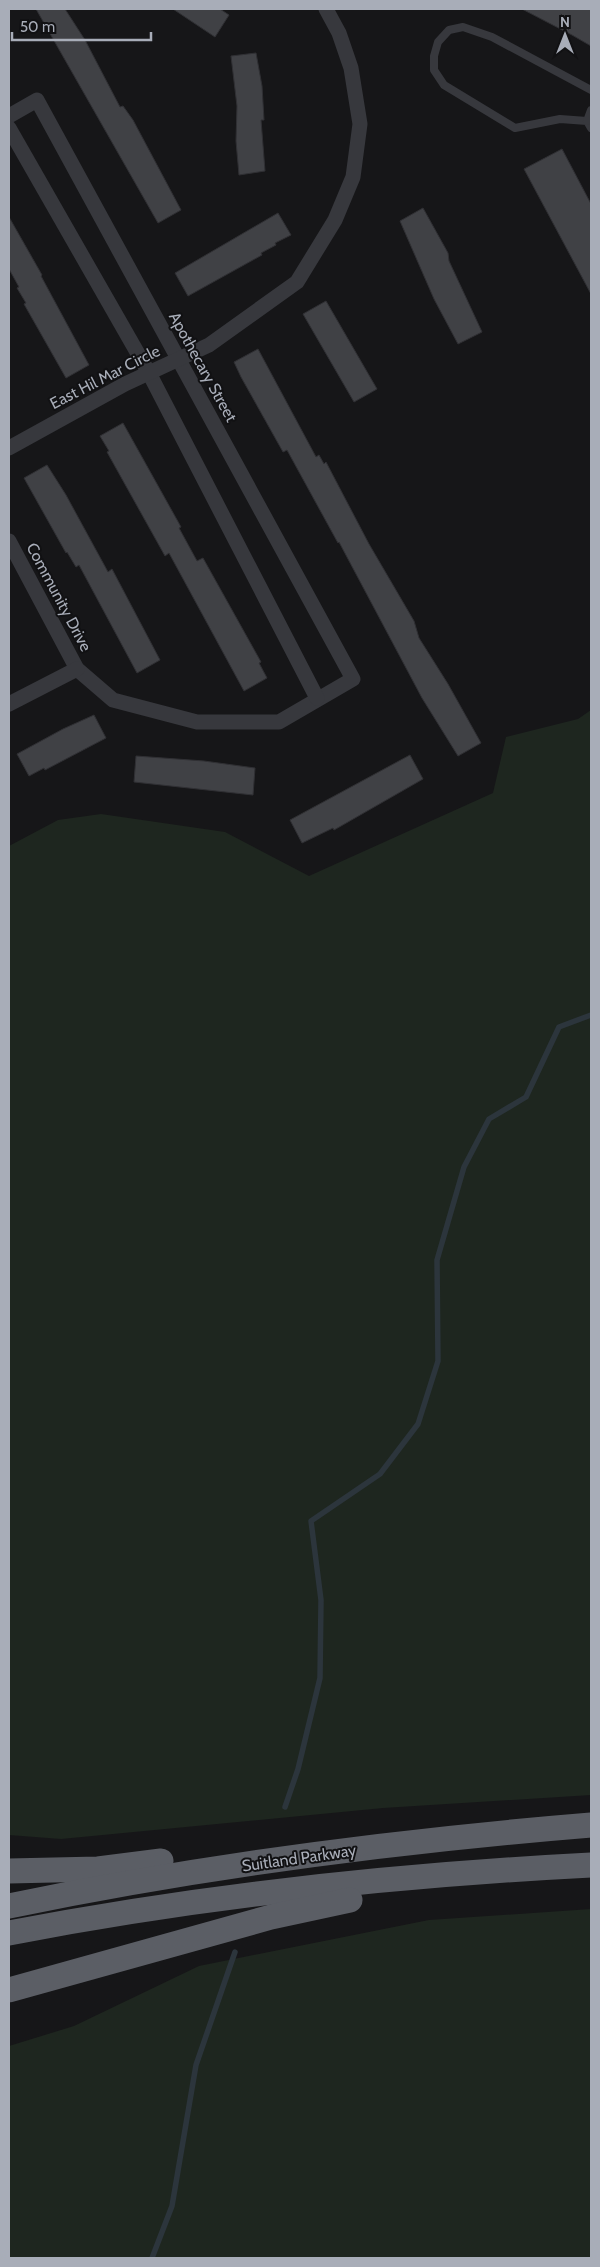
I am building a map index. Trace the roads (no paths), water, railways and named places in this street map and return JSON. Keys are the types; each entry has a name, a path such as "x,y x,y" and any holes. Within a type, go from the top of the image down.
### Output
{"highway":[{"name":"Suitland Parkway","path":"9,1906 144,1881 342,1851 591,1825"},
{"path":"9,1871 98,1869 237,1850 342,1851"},
{"name":"Suitland Parkway","path":"9,1933 125,1914 310,1889 519,1870 591,1866"},
{"path":"9,1990 296,1911 342,1901 411,1893 519,1870"}],"street":[{"name":"East Hil Mar Circle","path":"9,448 149,373 209,345 297,282 335,220 353,176 360,124 351,68 338,33 326,9"},
{"name":"Apothecary Street","path":"9,116 36,100 179,358 353,679"},
{"path":"9,128 149,373 317,698"},
{"name":"Community Drive","path":"9,541 78,669 113,700 197,722 279,722 317,698 353,679"},
{"path":"9,704 78,669"}],"lane":[{"path":"591,90 492,37 463,27 449,30 438,42 434,56 434,70 444,85 515,128 560,119 589,124 591,110"}],"waterway":[{"path":"285,1807 298,1769 320,1678 321,1600 311,1521 380,1474 418,1424 438,1361 437,1260 464,1167 489,1119 526,1097 559,1027 591,1015"},
{"path":"152,2258 172,2206 196,2065 235,1952"}]}
